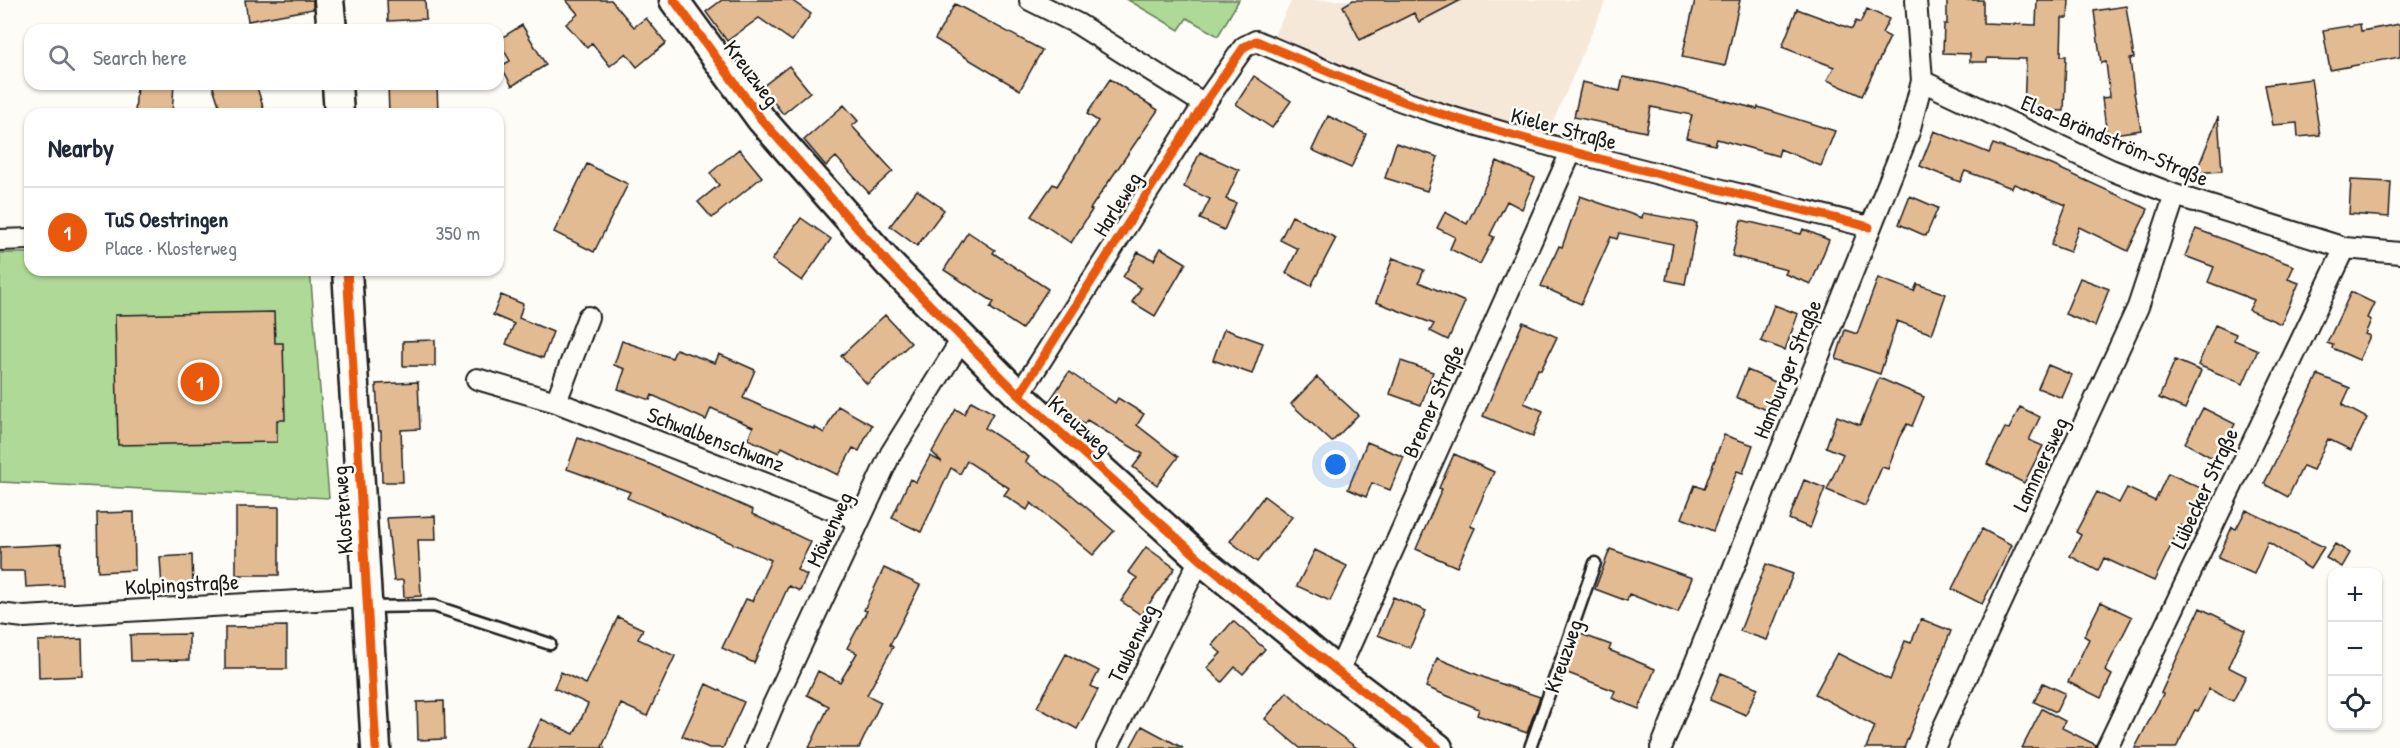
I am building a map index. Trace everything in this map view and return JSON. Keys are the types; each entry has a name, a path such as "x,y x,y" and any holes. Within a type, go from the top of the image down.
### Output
{"street":[{"path":"329,0 331,24"},
{"name":"Kreuzweg","path":"674,0 762,119 890,265 1019,395 1200,559 1338,672 1438,748"},
{"path":"1030,0 1078,24 1204,104"},
{"name":"Hamburger Straße","path":"1661,748 1909,132 1922,81 1916,0"},
{"name":"Harleweg","path":"1019,395 1204,104 1244,47 1256,41"},
{"name":"Kieler Straße","path":"1256,41 1341,78 1436,112 1572,150 1869,227"},
{"name":"Elsa-Brändström-Straße","path":"1922,81 2111,170 2175,195 2345,248 2400,253"},
{"path":"337,90 339,108"},
{"name":"Bremer Straße","path":"1338,672 1572,150"},
{"name":"Lammersweg","path":"1934,748 2138,307 2175,195"},
{"path":"0,240 24,239"},
{"name":"Lübecker Straße","path":"2107,748 2345,248"},
{"name":"Klosterweg","path":"347,276 376,748"},
{"path":"556,402 588,317"},
{"name":"Möwenweg","path":"755,748 891,453 962,339"},
{"name":"Schwalbenschwanz","path":"477,379 556,402 859,520"},
{"name":"Taubenweg","path":"1107,748 1200,559"},
{"name":"Kolpingstraße","path":"0,614 24,617 367,602"}],"lane":[{"name":"Kreuzweg","path":"1530,748 1595,563"},
{"path":"367,602 434,606 550,644"}],"shaded area":[{"path":"1292,0 1606,0 1546,138 1449,109 1356,76 1272,39"}],"green space":[{"path":"1128,0 1239,0 1218,36 1187,18 1179,30"},
{"path":"0,253 24,253 24,276 310,276 329,498 0,482"}],"building":[{"path":"245,0 313,0 313,9 248,21"},
{"path":"387,0 425,0 426,19 388,21"},
{"path":"566,0 611,0 634,27 646,18 666,43 637,67 626,53 610,66 592,43 587,48 566,24 578,14"},
{"path":"722,0 791,0 811,14 792,41 759,18 727,41 706,12"},
{"path":"1353,0 1461,0 1419,22 1414,13 1360,40 1343,6"},
{"path":"1695,0 1740,0 1725,66 1682,57"},
{"path":"1947,0 1983,0 1983,23 2036,25 2037,0 2069,0 2068,18 2062,18 2061,56 2066,56 2064,111 2024,110 2026,59 1987,58 1987,62 1970,62 1970,54 1943,53 1944,24 1947,24"},
{"path":"955,4 1042,50 1020,90 935,39"},
{"path":"2126,6 2134,58 2130,59 2134,93 2141,130 2107,135 2102,98 2110,97 2106,62 2101,63 2094,11"},
{"path":"1797,9 1852,29 1856,21 1860,23 1867,9 1889,19 1882,33 1890,37 1862,96 1827,80 1834,67 1782,47"},
{"path":"2360,24 2361,31 2400,24 2400,57 2330,70 2323,30"},
{"path":"522,25 546,65 512,86 504,71 504,64 510,61 504,50 504,36"},
{"path":"789,66 810,92 783,114 762,87"},
{"path":"1254,76 1291,101 1272,128 1236,104"},
{"path":"1623,77 1657,83 1757,109 1758,107 1835,131 1821,166 1780,149 1778,156 1717,139 1715,145 1686,138 1692,115 1651,107 1646,132 1574,117 1582,82 1620,91"},
{"path":"1110,79 1158,110 1090,209 1092,210 1071,243 1031,216 1053,184 1057,186 1098,121 1087,114"},
{"path":"2311,79 2320,135 2298,137 2297,123 2273,125 2265,85"},
{"path":"137,90 174,90 172,108 135,108"},
{"path":"214,90 258,90 263,108 220,108"},
{"path":"388,90 437,90 438,108 389,108"},
{"path":"844,105 858,121 852,126 893,171 869,193 836,157 826,166 804,140"},
{"path":"1328,116 1366,134 1351,168 1312,150"},
{"path":"2218,117 2222,171 2196,173"},
{"path":"1934,131 1989,153 1993,144 2052,165 2148,209 2128,251 2079,227 2070,252 2051,245 2066,205 2014,184 2012,188 1965,171 1960,182 1920,166"},
{"path":"1396,143 1438,157 1427,191 1385,178"},
{"path":"739,149 762,177 712,218 698,202 719,185 710,173"},
{"path":"1200,152 1239,170 1226,199 1236,203 1224,230 1200,219 1210,199 1184,187"},
{"path":"1497,161 1535,178 1522,209 1507,201 1490,235 1494,237 1480,264 1450,249 1455,237 1437,228 1445,212 1467,224"},
{"path":"587,164 628,184 594,252 554,232"},
{"path":"2351,180 2391,182 2389,217 2349,214"},
{"path":"917,190 944,210 917,246 890,226"},
{"path":"1580,196 1642,218 1643,213 1697,223 1685,284 1666,280 1673,244 1619,233 1617,239 1611,237 1581,304 1541,286 1559,246 1562,247"},
{"path":"1910,196 1938,208 1926,236 1899,224"},
{"path":"1292,216 1336,238 1311,286 1286,273 1298,249 1280,240"},
{"path":"801,218 831,239 802,281 772,260"},
{"path":"1741,220 1801,234 1803,229 1829,240 1811,284 1785,274 1787,270 1732,256"},
{"path":"2196,229 2294,266 2288,279 2299,283 2281,324 2249,310 2254,300 2208,282 2214,267 2185,256"},
{"path":"968,232 995,250 993,253 1048,289 1022,329 990,308 994,302 944,270"},
{"path":"1161,248 1186,263 1155,316 1132,302 1141,288 1123,277 1138,252 1154,260"},
{"path":"1393,258 1424,270 1419,282 1465,302 1448,340 1430,331 1434,324 1376,302"},
{"path":"1878,278 1914,291 1917,284 1946,294 1932,334 1897,321 1880,374 1836,359 1845,330 1857,334"},
{"path":"2080,278 2109,289 2095,326 2065,314"},
{"path":"2351,292 2374,303 2367,318 2371,320 2365,334 2370,336 2359,360 2332,348 2333,345 2327,343"},
{"path":"501,295 523,304 519,318 553,332 543,358 506,344 514,324 493,315"},
{"path":"1774,305 1798,314 1785,350 1761,341"},
{"path":"274,312 275,343 283,343 285,420 277,420 277,442 118,445 115,315"},
{"path":"885,315 911,343 867,384 841,356"},
{"path":"1523,322 1557,337 1541,370 1538,369 1524,403 1543,411 1533,436 1483,416"},
{"path":"2215,325 2236,334 2234,340 2258,350 2243,384 2198,365"},
{"path":"1224,329 1263,343 1252,374 1213,360"},
{"path":"435,340 435,366 403,366 403,341"},
{"path":"622,341 672,358 676,349 715,363 719,354 755,370 743,398 824,433 838,406 872,425 859,451 853,448 838,475 782,447 779,453 748,439 753,427 711,408 706,420 652,395 650,400 618,389 625,369 614,365"},
{"path":"2175,360 2201,371 2185,409 2159,398"},
{"path":"1401,361 1433,372 1421,405 1390,394"},
{"path":"2048,365 2072,375 2062,398 2038,388"},
{"path":"1747,370 1780,384 1769,411 1736,397"},
{"path":"1069,372 1115,403 1118,398 1144,414 1137,425 1178,457 1157,485 1133,467 1143,454 1087,420 1084,424 1050,400"},
{"path":"2318,375 2350,388 2342,405 2367,418 2351,450 2328,439 2313,470 2303,466 2288,497 2264,484"},
{"path":"1317,377 1358,415 1332,442 1291,404"},
{"path":"1879,378 1924,397 1912,426 1907,424 1899,438 1888,469 1882,467 1865,506 1827,490 1843,454 1826,447 1837,416 1860,425"},
{"path":"418,382 420,429 401,430 403,482 382,482 381,431 379,431 376,384"},
{"path":"971,401 993,413 985,428 1029,457 1026,462 1059,484 1114,531 1093,555 1031,503 1027,510 1004,495 1009,488 967,461 960,474 951,468 921,532 892,518 910,479 916,482 930,456 942,462 932,452 956,409 964,414"},
{"path":"2020,407 2040,417 2029,440 2043,446 2024,483 1987,464 2005,428 2009,429"},
{"path":"2203,408 2235,424 2216,460 2185,443"},
{"path":"1724,435 1753,445 1743,473 1737,471 1713,531 1682,518 1695,485 1704,489"},
{"path":"578,438 649,464 753,510 752,514 811,542 797,570 807,575 800,591 789,586 787,589 754,663 722,648 746,599 752,601 771,560 627,498 630,492 567,469"},
{"path":"1367,442 1404,457 1390,490 1372,483 1366,497 1348,489"},
{"path":"1454,454 1494,472 1470,526 1475,528 1457,567 1416,549 1442,489 1439,488"},
{"path":"2168,473 2205,490 2187,528 2181,525 2154,581 2104,558 2098,571 2070,556 2081,535 2076,532 2097,492 2119,503 2127,488 2155,501"},
{"path":"1804,480 1825,488 1810,528 1789,519"},
{"path":"1264,496 1292,517 1257,562 1230,541"},
{"path":"236,507 279,507 279,575 236,575"},
{"path":"2246,510 2324,547 2310,569 2268,542 2254,574 2218,558 2232,527 2236,529"},
{"path":"134,512 135,570 98,572 97,513"},
{"path":"435,516 436,540 418,540 421,596 404,597 403,580 394,581 387,518"},
{"path":"1982,529 2012,545 1982,604 1952,589"},
{"path":"61,544 63,585 26,587 25,571 0,571 0,547"},
{"path":"2335,544 2350,553 2342,567 2326,558"},
{"path":"1146,547 1175,568 1141,615 1121,601 1137,578 1128,572"},
{"path":"1610,549 1692,578 1678,613 1629,594 1627,601 1595,589"},
{"path":"1315,550 1347,566 1330,601 1297,586"},
{"path":"192,555 193,586 162,588 160,557"},
{"path":"1766,564 1793,574 1767,640 1740,631"},
{"path":"884,568 920,585 890,645 893,647 867,695 881,702 859,748 809,748 829,706 807,695 818,671 840,682 857,653 847,648 867,611 864,610"},
{"path":"1393,597 1426,611 1410,648 1378,635"},
{"path":"2101,602 2132,617 2105,671 2112,675 2101,698 2068,682 2089,639 2084,636"},
{"path":"2200,608 2245,630 2228,667 2246,676 2233,701 2209,689 2198,711 2195,710 2176,748 2135,748 2163,694 2161,693"},
{"path":"618,617 643,629 638,639 675,656 647,716 621,704 602,747 605,748 528,748 541,719 574,734 588,704 554,688 561,672 586,684"},
{"path":"1921,619 1951,631 1904,748 1866,748 1875,726 1815,694 1837,653 1890,680 1905,641 1911,643"},
{"path":"1233,621 1265,649 1243,674 1235,667 1222,682 1207,668 1221,653 1212,645"},
{"path":"287,626 287,669 225,669 225,627"},
{"path":"1578,633 1611,645 1609,650 1655,669 1639,709 1612,698 1615,691 1565,672"},
{"path":"189,634 189,660 131,661 130,635"},
{"path":"82,639 83,676 39,678 38,641"},
{"path":"1066,654 1099,671 1091,686 1098,690 1077,729 1037,707"},
{"path":"1437,658 1490,680 1540,697 1527,733 1477,715 1479,709 1426,687"},
{"path":"1721,673 1758,688 1746,715 1710,700"},
{"path":"2043,683 2065,693 2056,712 2034,702"},
{"path":"706,684 744,702 723,748 709,748 682,736"},
{"path":"1287,692 1317,719 1357,748 1300,748 1265,719"},
{"path":"444,701 445,739 418,740 417,702"},
{"path":"2042,709 2065,721 2062,728 2096,745 2095,748 2022,748"},
{"path":"1142,726 1183,748 1130,748"}],"cycle path":[{"path":"674,0 761,119 890,265 1019,395 1200,559 1338,672 1438,748"},
{"path":"1019,395 1204,104 1244,47 1256,41 1369,88 1438,113 1599,159 1869,227"},
{"path":"347,276 376,748"}],"place":[{"name":"TuS Oestringen","path":"200,382"}]}
